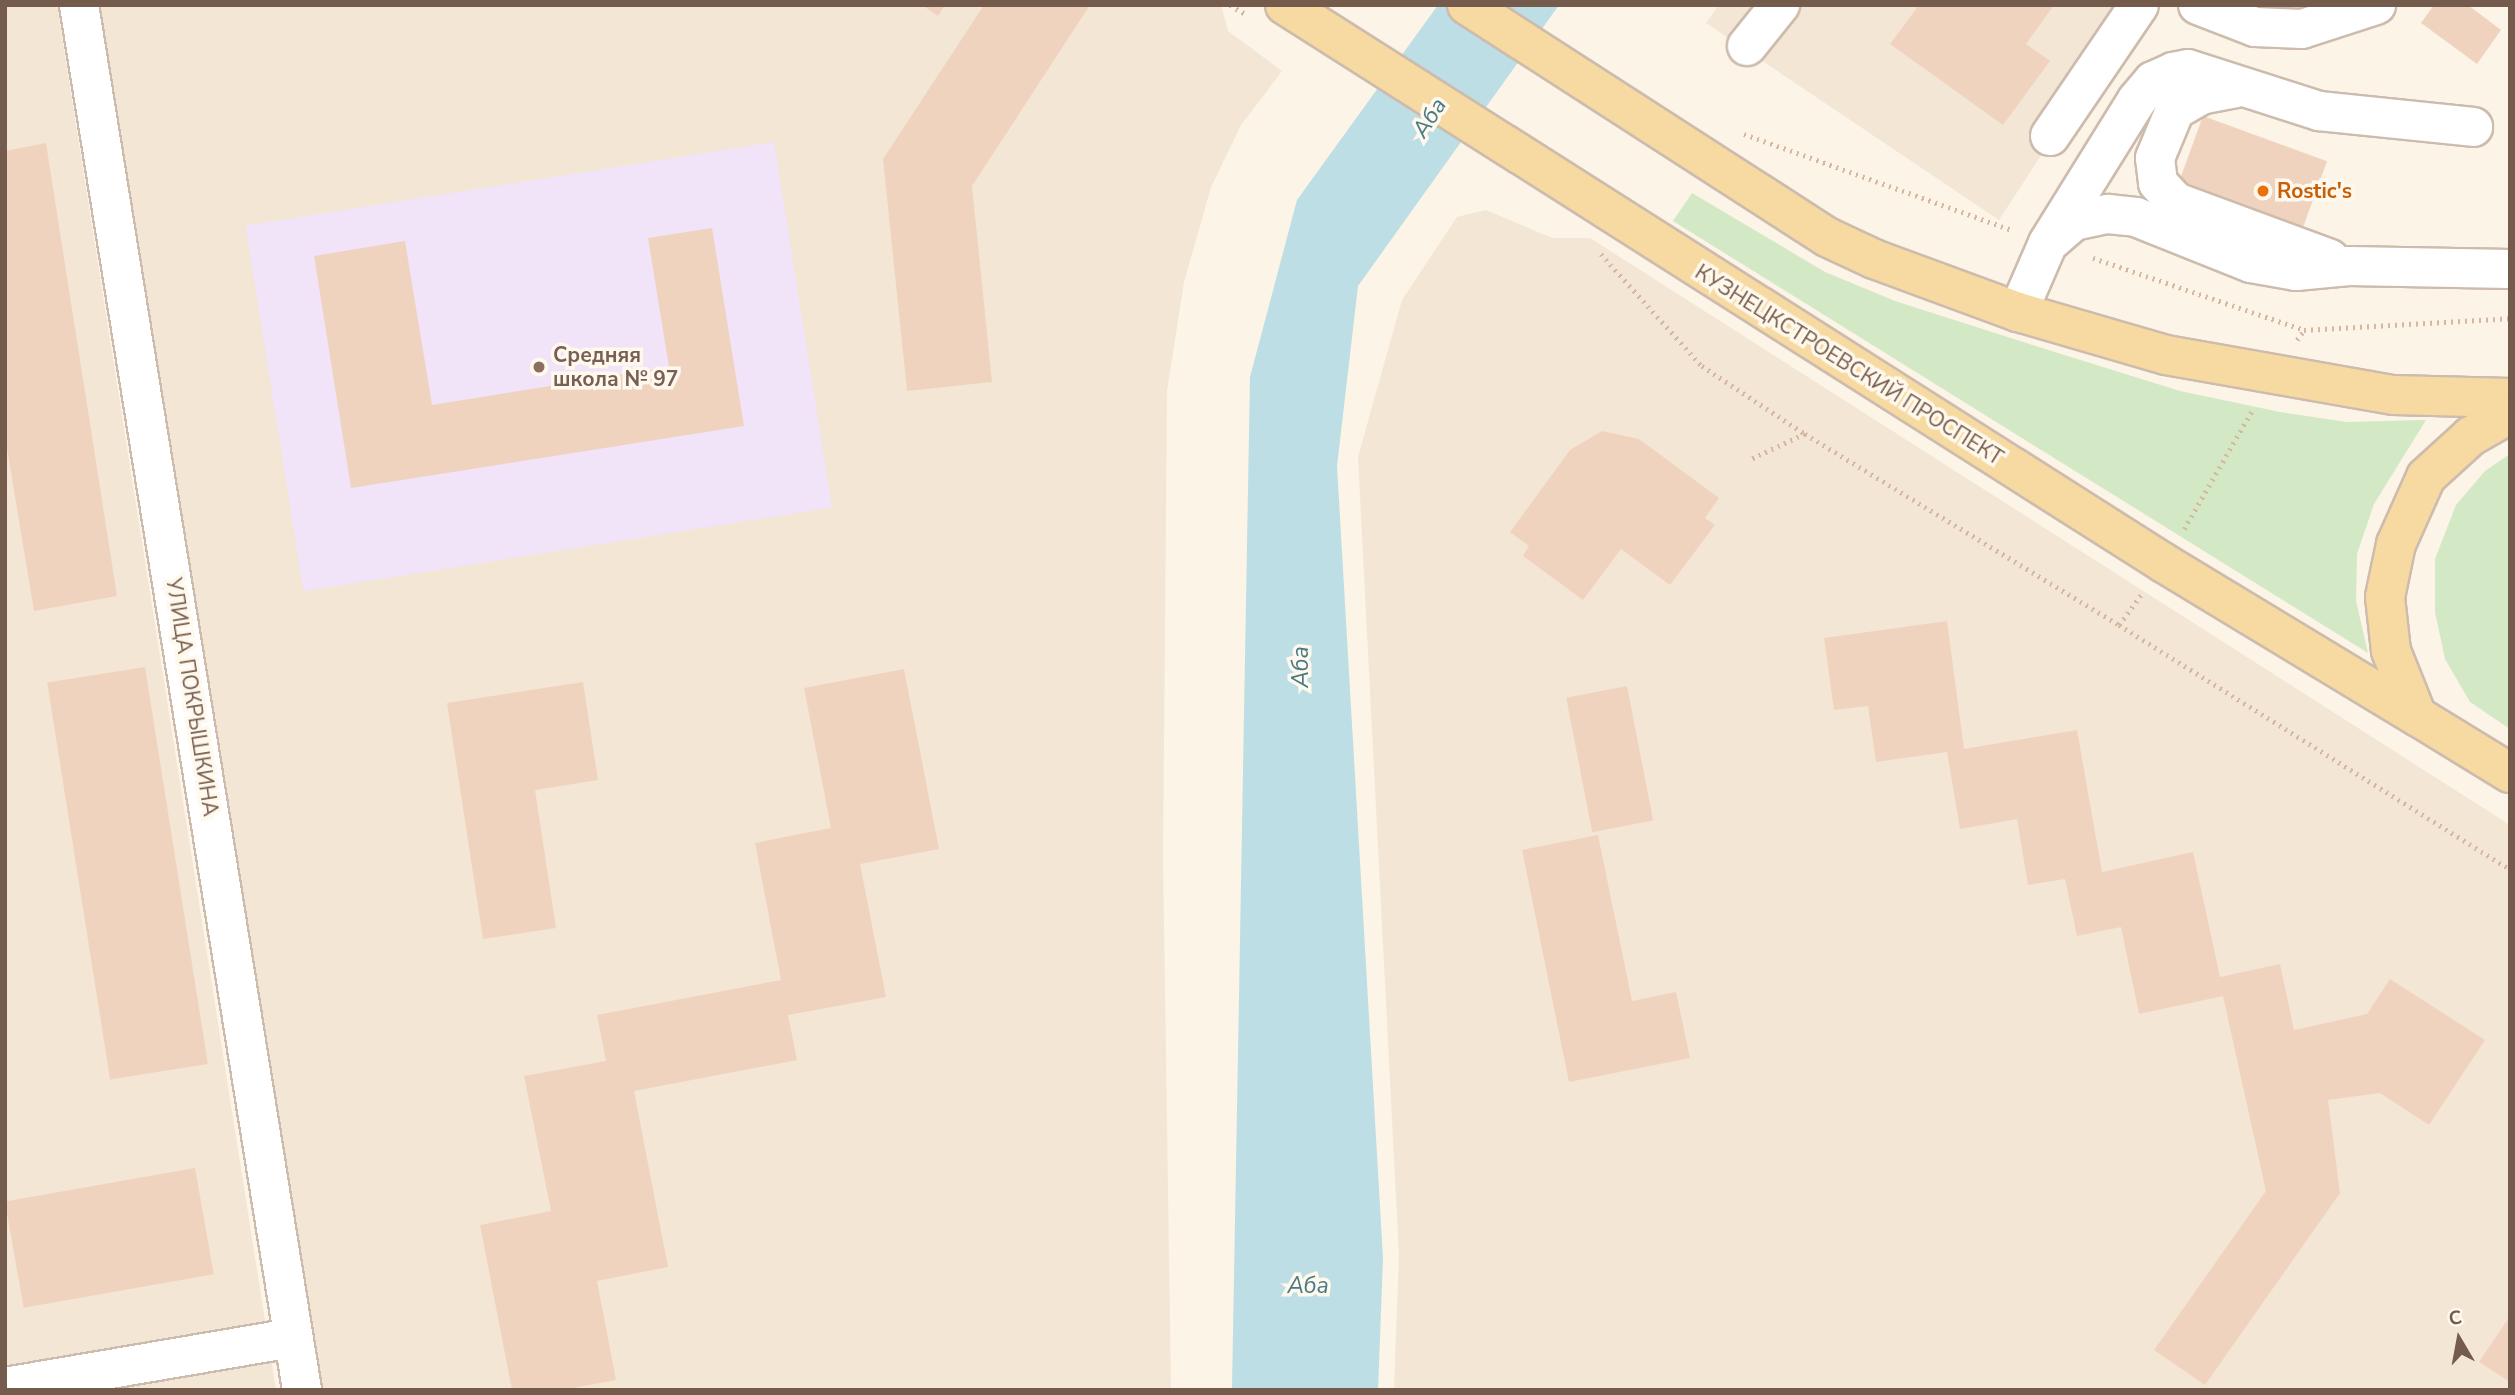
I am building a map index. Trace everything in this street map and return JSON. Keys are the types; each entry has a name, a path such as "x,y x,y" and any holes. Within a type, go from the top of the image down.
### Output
{"main road":[{"path":"1467,5 1827,237 2018,312 2166,355 2271,378 2394,395 2510,398"},
{"name":"КУЗНЕЦКСТРОЕВСКИЙ ПРОСПЕКТ","path":"1292,9 1581,196 2164,563 2510,773"},
{"path":"2417,716 2391,651 2385,597 2396,544 2426,477 2471,436 2510,414"}],"street":[{"name":"УЛИЦА ПОКРЫШКИНА","path":"79,5 302,1390"},
{"path":"1747,46 1780,5"},
{"path":"2050,135 2139,5"},
{"path":"2198,5 2255,27 2302,29 2376,5"},
{"path":"2018,312 2048,243 2153,81 2188,69 2236,88 2319,111 2473,127"},
{"path":"2236,88 2201,95 2175,110 2155,158 2158,183 2176,202 2349,266"},
{"path":"2048,243 2074,221 2108,214 2136,217 2251,263 2296,271 2349,266 2510,269"},
{"path":"5,1387 293,1338"}],"path":[{"path":"1737,131 2048,243 2304,330 2510,318"},
{"path":"1591,243 1702,366 1805,434 2119,625 2510,869"},
{"path":"2119,625 2164,563 2271,378 2304,330"},
{"path":"1750,460 1805,434"}],"shaded area":[{"path":"5,5 57,5 276,1390 5,1390"},
{"path":"89,5 1221,5 1228,31 1282,71 1241,125 1211,187 1184,282 1167,391 1163,859 1171,1390 313,1390"},
{"path":"1719,5 2139,5 1999,220 1706,23"},
{"name":"Средняя школа № 97","path":"774,142 832,507 303,591 246,226"},
{"path":"1486,210 1552,238 1590,238 2510,825 2510,1390 1394,1390 1399,1255 1358,457 1402,300 1457,217"}],"green space":[{"path":"1692,193 1825,272 1895,301 2180,391 2280,412 2347,422 2426,420 2374,504 2357,554 2356,601 2368,653 1673,221"},
{"path":"2510,454 2510,729 2470,702 2445,659 2435,612 2435,559 2456,505 2485,471"}],"water":[{"name":"Аба","path":"1438,5 1559,5 1358,286 1337,466 1383,1258 1378,1390 1232,1390 1250,377 1297,200"}],"building":[{"path":"922,5 945,5 938,16"},
{"path":"984,5 1090,5 972,186 992,382 907,391 883,159"},
{"path":"1919,5 2054,5 2026,44 2050,61 2003,125 1890,44"},
{"path":"2434,5 2468,5 2501,30 2477,64 2421,23"},
{"path":"2203,116 2327,161 2303,227 2179,182"},
{"path":"46,143 117,596 34,611 5,436 5,151"},
{"path":"712,228 744,426 351,488 314,256 405,241 432,405 669,367 648,238"},
{"path":"1602,431 1639,439 1719,498 1705,518 1715,525 1670,585 1621,549 1583,600 1523,556 1529,546 1510,532 1570,450"},
{"path":"1947,621 1964,749 2077,730 2102,872 2193,852 2220,977 2280,964 2294,1030 2367,1014 2390,979 2485,1040 2429,1125 2380,1093 2328,1100 2340,1193 2205,1385 2154,1350 2266,1191 2223,996 2139,1014 2121,927 2077,936 2065,879 2028,885 2017,819 1960,829 1947,752 1876,762 1868,706 1834,710 1824,638"},
{"path":"145,667 208,1064 110,1080 47,682"},
{"path":"904,669 939,849 860,864 886,997 788,1015 797,1060 634,1091 668,1267 597,1281 616,1380 562,1390 512,1390 480,1225 551,1211 524,1076 606,1061 597,1015 781,980 755,843 831,828 804,688"},
{"path":"583,682 598,780 535,790 556,928 483,939 447,703"},
{"path":"1627,686 1653,820 1592,832 1566,698"},
{"path":"1598,835 1632,1001 1676,992 1690,1058 1569,1082 1522,850"},
{"path":"195,1168 214,1274 24,1308 5,1202"},
{"path":"2510,1316 2510,1382 2479,1362"}],"place":[{"name":"Rostic's","path":"2263,191"},
{"name":"Средняя школа № 97","path":"539,367"}]}
